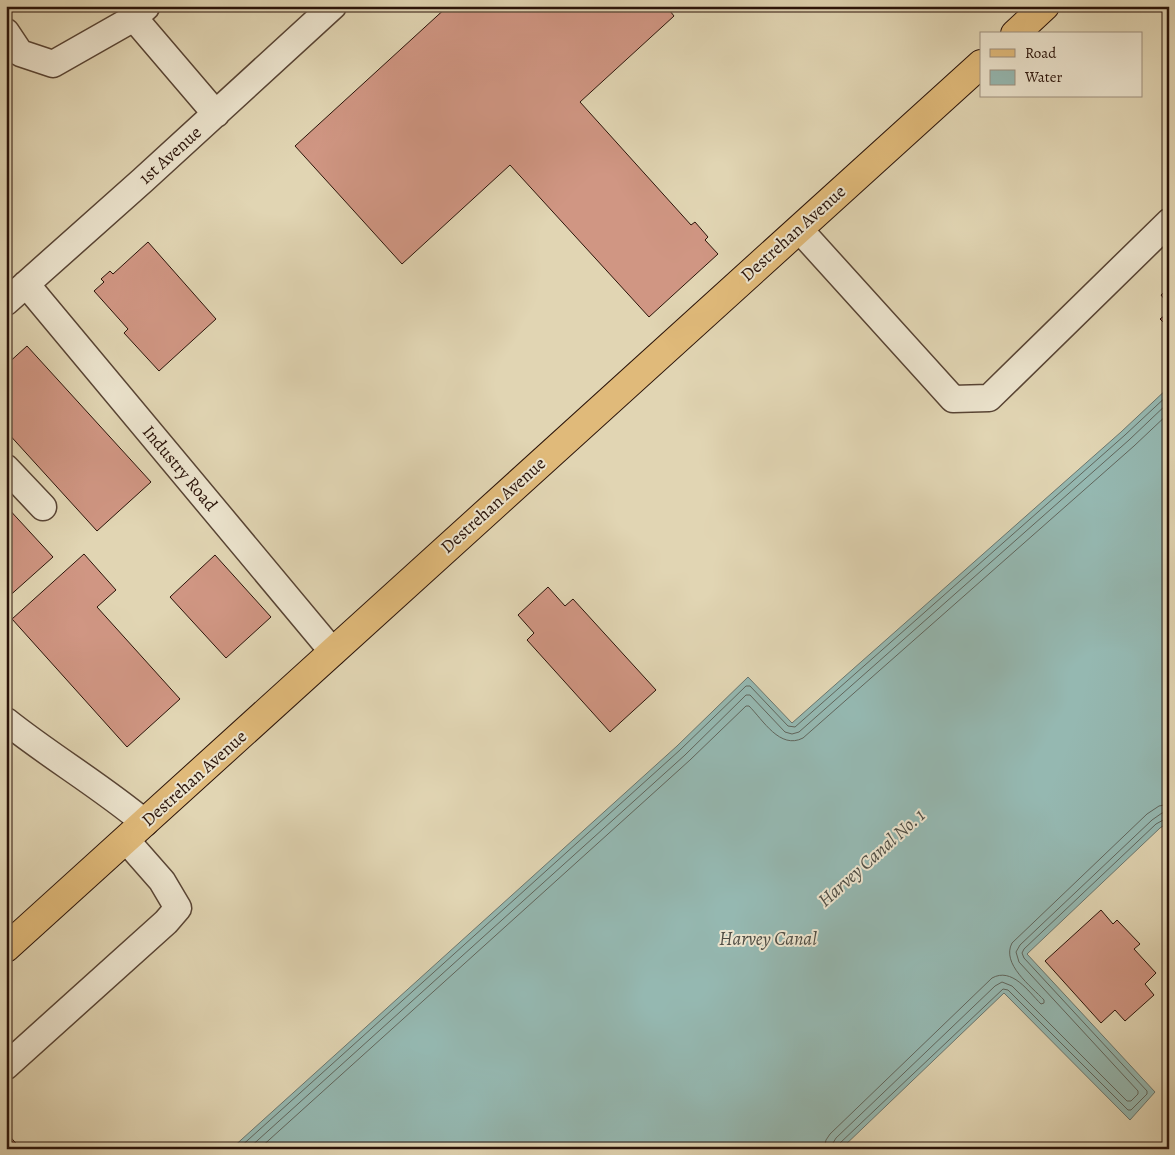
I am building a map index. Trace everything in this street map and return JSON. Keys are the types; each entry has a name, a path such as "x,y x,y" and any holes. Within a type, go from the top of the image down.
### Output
{"main road":[{"path":"1016,32 1045,6"},
{"name":"Destrehan Avenue","path":"6,948 980,65"}],"street":[{"name":"1st Avenue","path":"6,302 216,114 333,6"},
{"path":"6,32 20,54 53,64 140,12 216,114"},
{"path":"798,229 953,399 962,399 989,398 1169,222"},
{"name":"Industry Road","path":"26,284 333,652"},
{"path":"6,468 43,507"},
{"path":"6,721 66,766 113,796 178,908 166,922 6,1066"}],"water":[{"name":"Harvey Canal","path":"1169,387 1169,822 1160,828 1027,954 1155,1092 1130,1120 1004,993 841,1149 231,1149 677,746 748,677 792,723 1121,432"}],"building":[{"path":"448,6 666,6 674,16 580,102 691,225 695,222 708,237 705,240 718,254 649,317 510,165 402,264 295,146"},
{"path":"148,242 216,319 159,371 124,333 128,329 94,291 104,282 101,279 110,271 113,274"},
{"path":"1169,288 1169,305 1161,295"},
{"path":"1169,312 1169,328 1160,319"},
{"path":"27,346 151,482 97,531 6,431 6,365"},
{"path":"6,506 53,557 6,599"},
{"path":"84,554 116,590 97,607 180,699 127,747 12,619"},
{"path":"215,555 271,617 226,658 170,597"},
{"path":"548,587 565,606 573,599 656,690 610,732 527,640 534,633 518,615"},
{"path":"1101,910 1113,924 1117,920 1140,944 1134,949 1156,973 1145,984 1154,995 1125,1021 1115,1010 1101,1023 1045,961"},
{"path":"6,1132 21,1149 6,1149"}],"water label":[{"name":"Harvey Canal No. 1","path":"871,857"}]}
